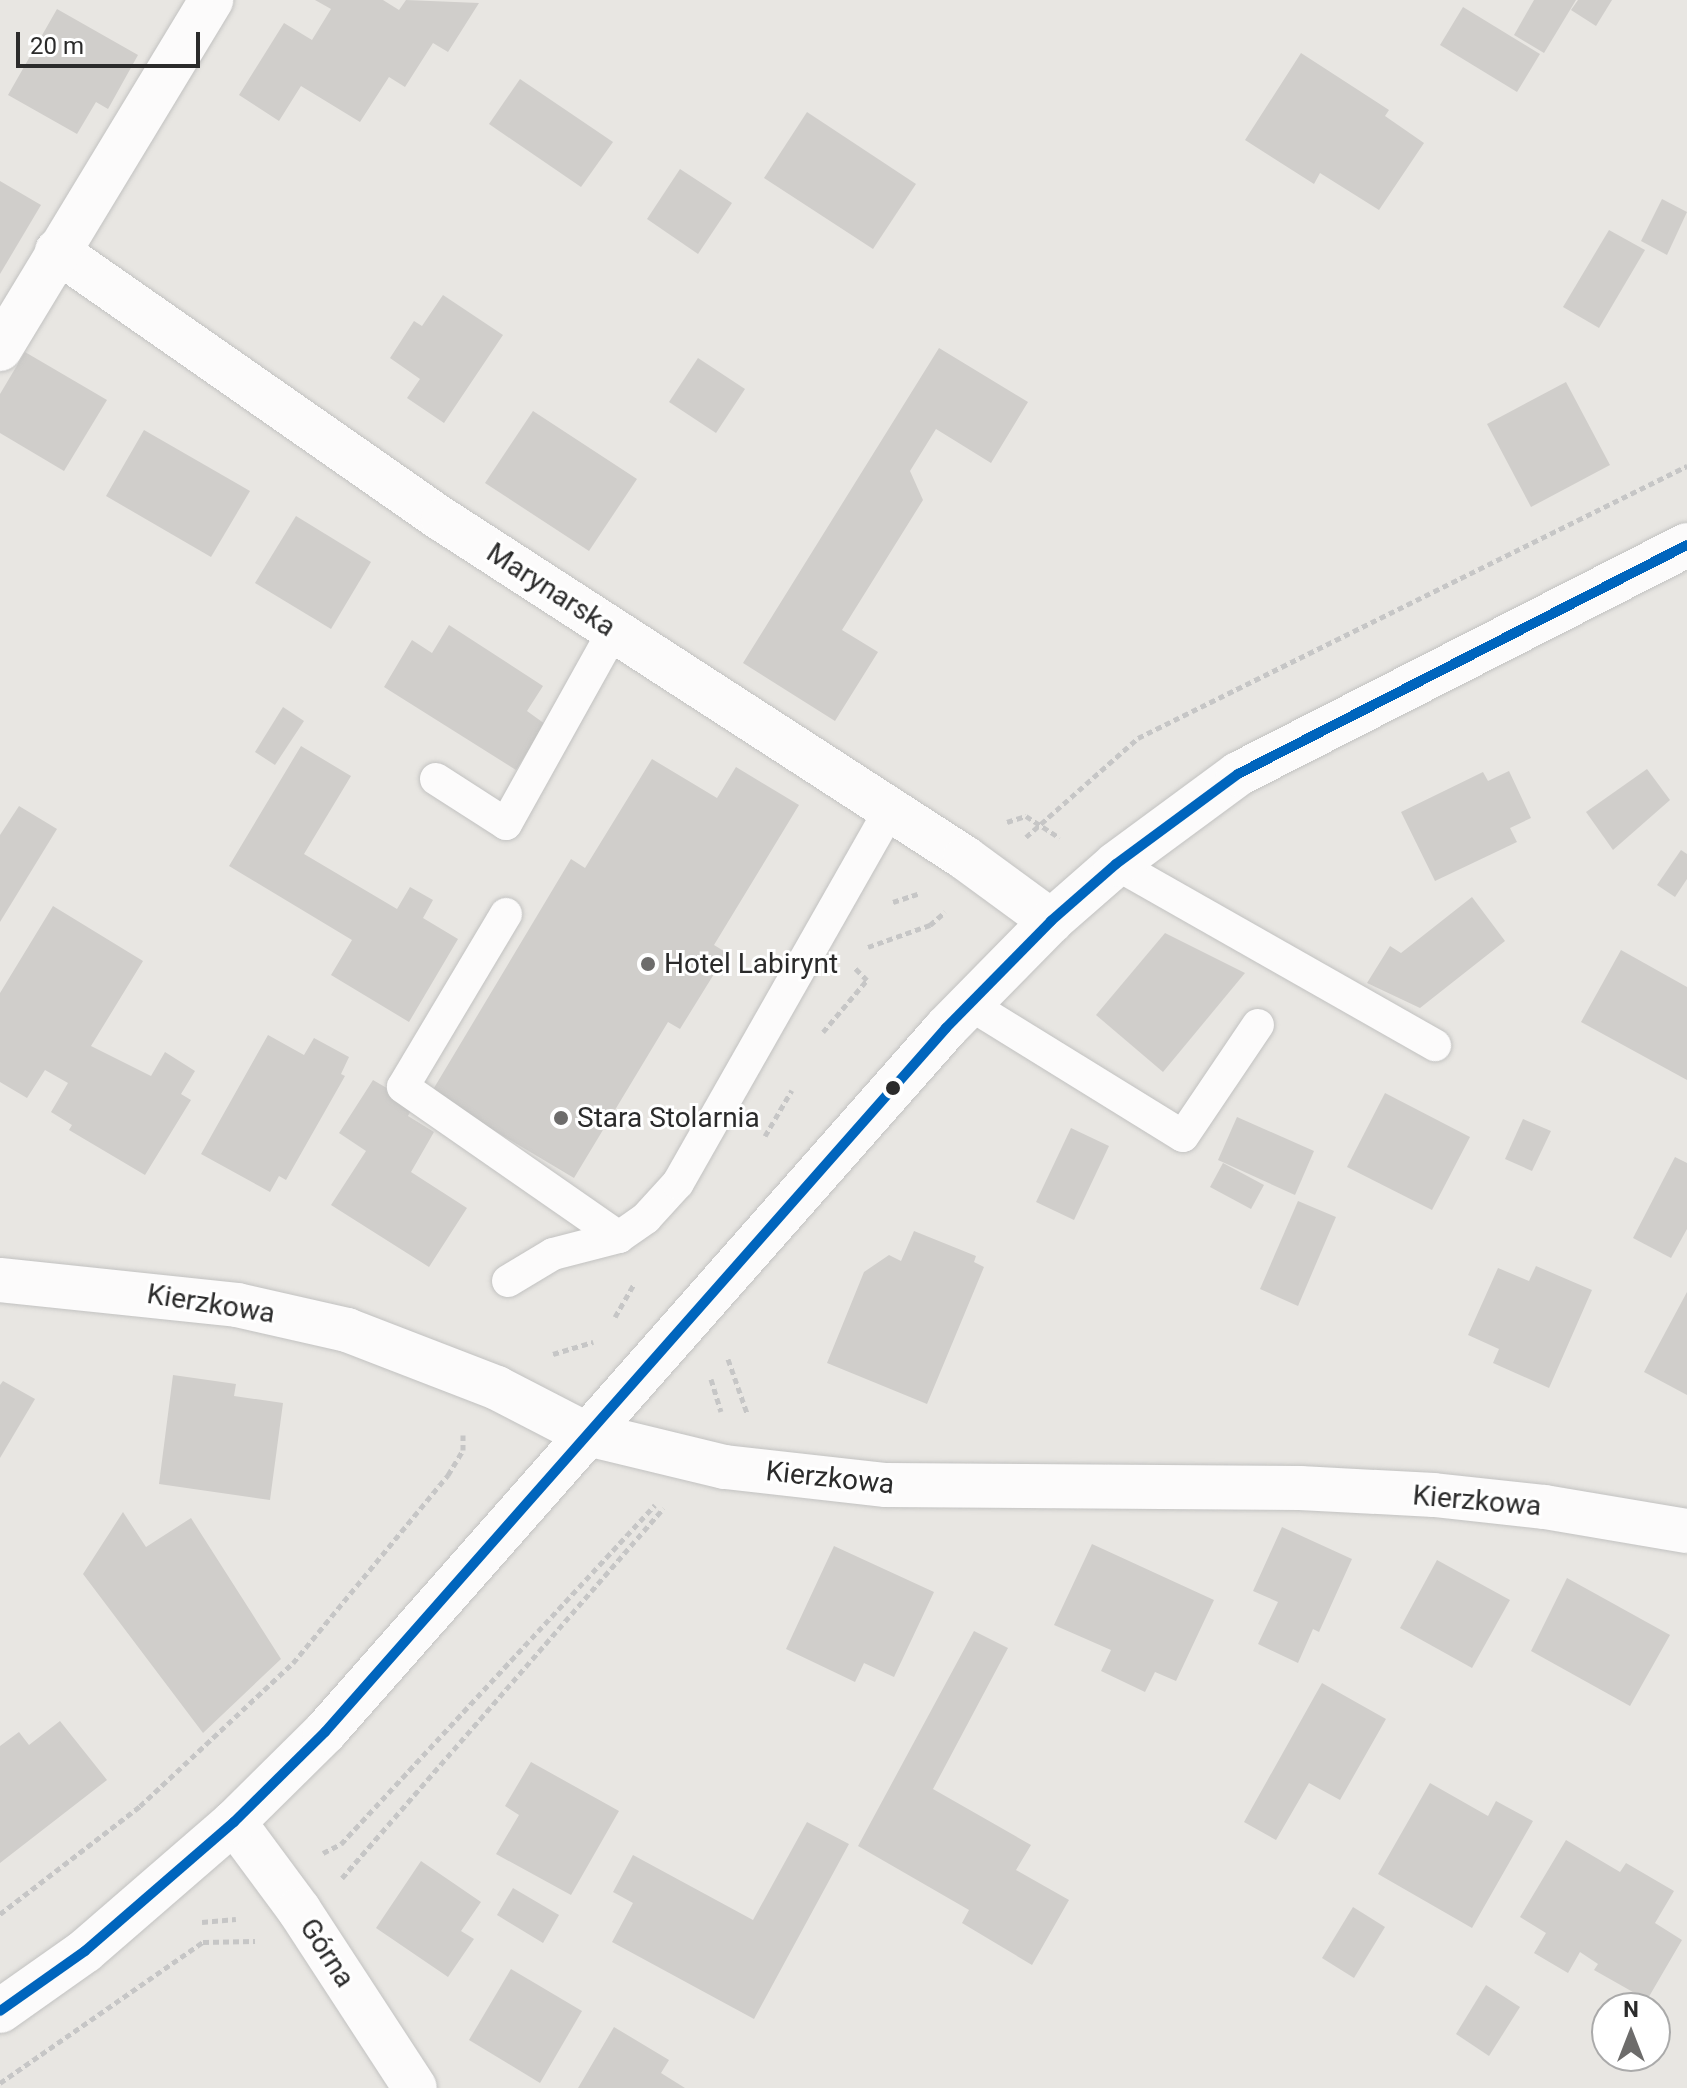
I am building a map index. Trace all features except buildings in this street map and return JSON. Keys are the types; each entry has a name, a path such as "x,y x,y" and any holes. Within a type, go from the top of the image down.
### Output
{"street":[{"path":"0,349 211,0"},
{"name":"Marynarska","path":"57,251 430,512 889,811 1051,921"},
{"path":"0,2011 85,1951 234,1822 403,1646 584,1433 969,1004 1051,921 1116,864 1238,774 1687,545"},
{"name":"Kierzkowa","path":"0,1280 237,1305 347,1330 497,1388 584,1433 725,1467 886,1485 1300,1488 1434,1495 1545,1507 1687,1531"},
{"name":"Górna","path":"234,1822 299,1910 415,2088"}],"lane":[{"path":"436,779 506,824 614,630"},
{"path":"508,1281 553,1254 619,1237 646,1218 678,1183 889,811"},
{"path":"1116,864 1435,1045"},
{"path":"506,914 403,1087 619,1237"},
{"path":"969,1004 1183,1136 1258,1025"}],"path":[{"path":"0,1914 140,1806 249,1708 370,1577 448,1475"},
{"path":"0,2083 203,1942 263,1941 338,1882 664,1508 680,1509"}],"transit line":[{"path":"0,2011 85,1951 234,1822 325,1732 946,1028 1051,921 1116,864 1238,774 1687,545"}],"place":[{"name":"Hotel Labirynt","path":"648,964"},
{"name":"Stara Stolarnia","path":"561,1118"}]}
